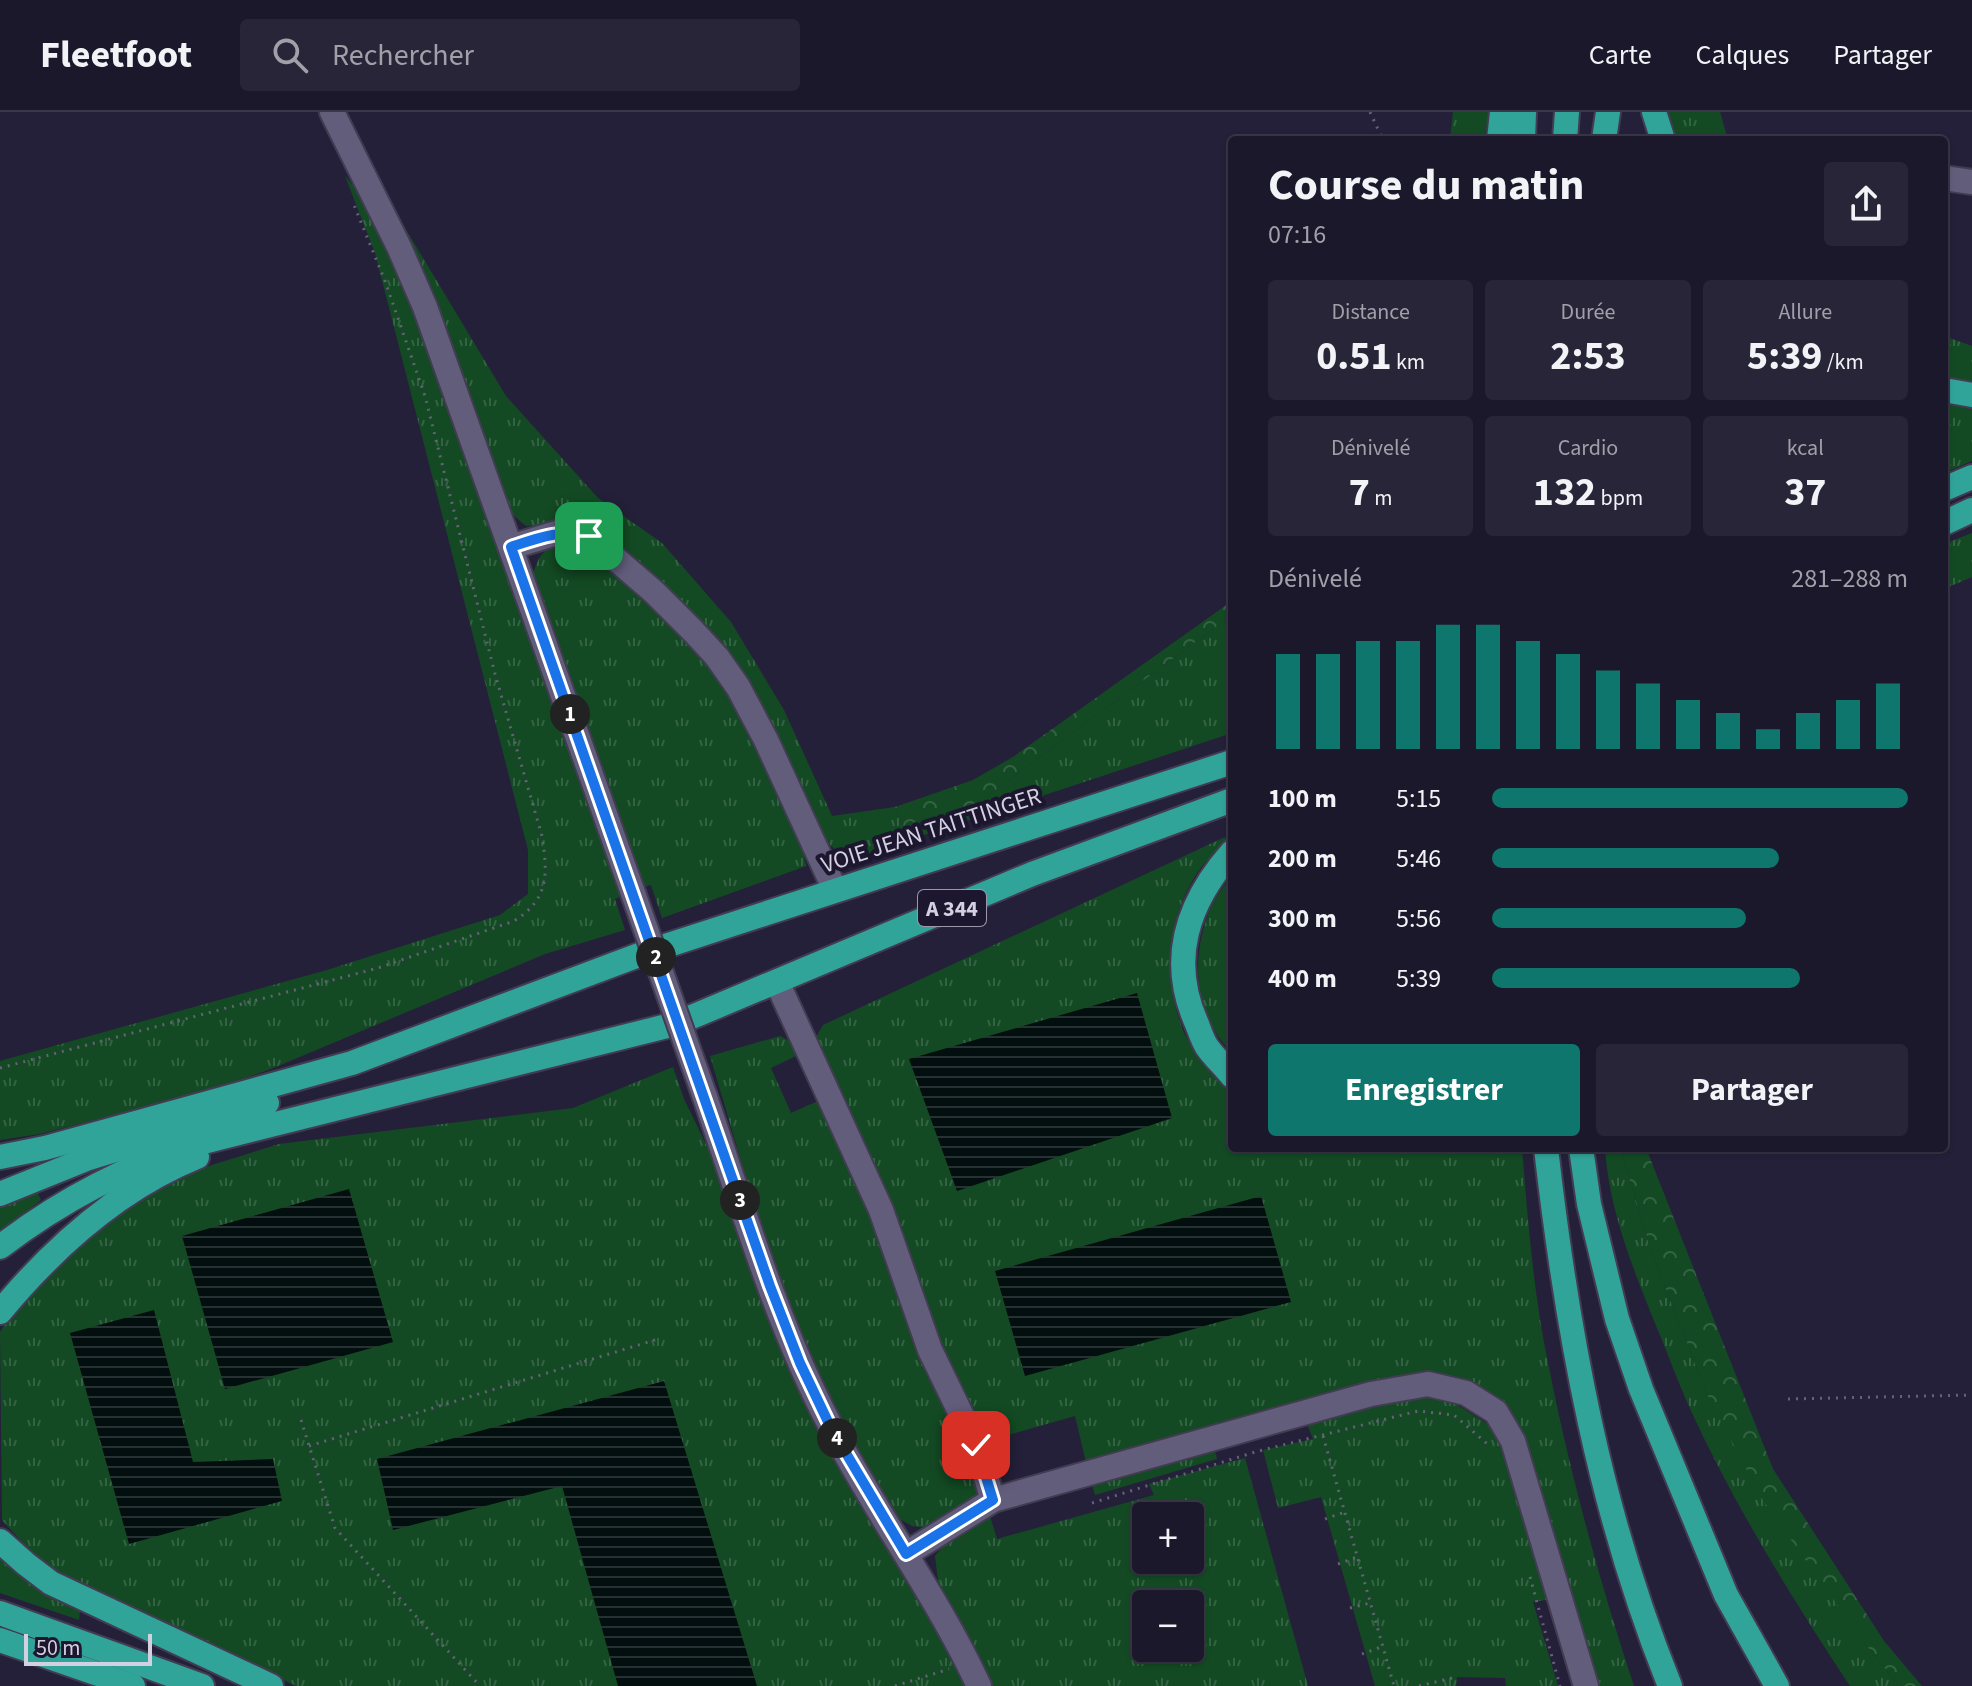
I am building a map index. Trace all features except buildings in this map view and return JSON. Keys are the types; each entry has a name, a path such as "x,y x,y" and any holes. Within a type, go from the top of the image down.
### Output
{"highway":[{"path":"1499,136 1502,112"},
{"path":"1523,136 1524,112"},
{"path":"1565,136 1567,112"},
{"path":"1605,136 1608,112"},
{"path":"1654,112 1662,136"},
{"path":"1948,391 1972,395"},
{"path":"1948,487 1972,477"},
{"path":"1948,521 1972,510"},
{"name":"VOIE JEAN TAITTINGER","path":"352,1063 647,952 1225,763"},
{"name":"A 344","path":"281,1122 675,1024 1032,874 1228,801"},
{"path":"1228,857 1213,874 1191,914 1181,963 1187,1003 1207,1047 1228,1071"},
{"path":"0,1157 45,1148 352,1063"},
{"path":"0,1194 89,1158 300,1093 352,1063"},
{"path":"0,1247 43,1216 115,1175 157,1156 281,1122"},
{"path":"0,1312 93,1217 135,1187 281,1122"},
{"path":"1546,1152 1560,1268 1588,1423 1612,1518 1648,1632 1670,1686"},
{"path":"1582,1152 1589,1204 1617,1319 1641,1389 1726,1595 1777,1686"},
{"path":"0,1541 51,1583 271,1686"},
{"path":"0,1613 202,1686"},
{"path":"0,1640 133,1686"}],"street":[{"path":"332,112 393,234 425,307 770,1286 800,1363 831,1428 979,1686"},
{"path":"1948,180 1972,182"},
{"path":"511,547 560,532 571,531 589,536 654,592 694,632 738,687 766,740 835,890"},
{"path":"777,982 881,1210 930,1350 976,1445 993,1500"},
{"path":"906,1554 993,1500 1371,1394 1428,1384 1466,1393 1496,1412 1513,1441 1586,1686"}],"path":[{"path":"1370,112 1381,136"},
{"path":"0,1068 378,968 514,921 531,910 541,896 546,860 542,836 495,674 425,396 385,281 351,199"},
{"path":"309,1446 658,1339"},
{"path":"1788,1399 1972,1395"},
{"path":"1092,1503 1255,1452 1418,1411 1454,1415 1490,1445 1498,1458"},
{"path":"301,1420 335,1528 480,1686"},
{"path":"1323,1435 1394,1686"},
{"path":"1325,1519 1345,1512"},
{"path":"1338,1564 1358,1557"},
{"path":"1527,1564 1560,1686"},
{"path":"1350,1608 1371,1603"},
{"path":"1362,1654 1383,1647"},
{"path":"895,1686 968,1663"},
{"path":"1419,1686 1456,1677"}],"green space":[{"path":"1453,112 1489,112 1485,136 1450,136"},
{"path":"1663,112 1720,112 1727,136 1671,136"},
{"path":"345,176 369,204 431,352 622,896 615,899 625,930 545,954 271,1069 211,1090 40,1134 0,1140 0,1061 327,970 500,915 528,894 528,850 375,253"},
{"path":"393,208 506,396 598,498 662,543 731,622 784,710 832,816 895,807 902,826 979,802 1228,618 1228,734 861,856 838,851 821,835 754,695 580,523 526,526 512,514 433,293"},
{"path":"1948,337 1972,346 1972,383 1948,379"},
{"path":"1948,400 1972,403 1972,461 1948,471"},
{"path":"1972,533 1972,577 1948,587 1948,542"},
{"path":"565,539 588,545 694,632 729,687 800,837 806,866 662,918 651,885 644,887 533,576 543,553"},
{"path":"1228,604 1228,618 979,802 902,826 895,807 973,780 1013,757"},
{"path":"1225,837 1227,843 1200,869 1180,907 1171,947 1170,968 1176,1010 1187,1038 1204,1061 1228,1083 1228,1152 1522,1152 1536,1290 1561,1425 1582,1513 1634,1686 1593,1686 1523,1441 1459,1380 1419,1372 1086,1462 1075,1416 987,1441 963,1410 819,1046 817,1035 823,1025"},
{"path":"1228,881 1228,1048 1209,1021 1199,984 1198,964 1204,926"},
{"path":"780,1036 792,1042 798,1055 771,1068 791,1113 818,1101 863,1192 931,1383 953,1418 982,1489 976,1501 928,1528 912,1526 892,1515 820,1386 764,1238 710,1056"},
{"path":"673,1067 684,1099 951,1649 966,1686 296,1686 68,1579 41,1563 2,1520 0,1332 91,1231 196,1170 279,1144 573,1108"},
{"path":"1605,1152 1621,1152 1652,1253 1707,1394 1863,1641 1899,1686 1850,1686 1746,1518 1687,1402 1648,1306 1617,1218"},
{"path":"1621,1152 1648,1152 1773,1469 1884,1641 1922,1686 1899,1686 1863,1641 1762,1499 1707,1394 1652,1253"},
{"path":"35,1188 41,1200 0,1232 0,1204"},
{"path":"1431,1395 1456,1404 1486,1423 1506,1447 1551,1599 1533,1602 1558,1686 1506,1686 1505,1678 1457,1677 1456,1686 1375,1686 1321,1497 1278,1508 1263,1450 1313,1439 1306,1421 1389,1398"},
{"path":"1214,1447 1217,1459 1095,1495 1091,1481"},
{"path":"1245,1458 1308,1686 988,1686 939,1588 935,1556 944,1545 989,1513 997,1539 1154,1495 1149,1484"},
{"path":"0,1555 43,1589 80,1611 79,1620 0,1593"}],"shaded area":[{"path":"1137,993 1172,1118 957,1191 909,1059"},
{"path":"349,1189 393,1342 225,1389 182,1236"},
{"path":"1261,1196 1291,1302 1025,1376 995,1271"},
{"path":"154,1310 193,1462 273,1459 282,1501 129,1544 70,1333"},
{"path":"664,1381 757,1686 618,1686 562,1486 393,1530 377,1459"}],"route":[{"path":"589,536 571,531 560,532 511,547 770,1286 800,1363 831,1428 906,1554 993,1500 976,1445"}]}
